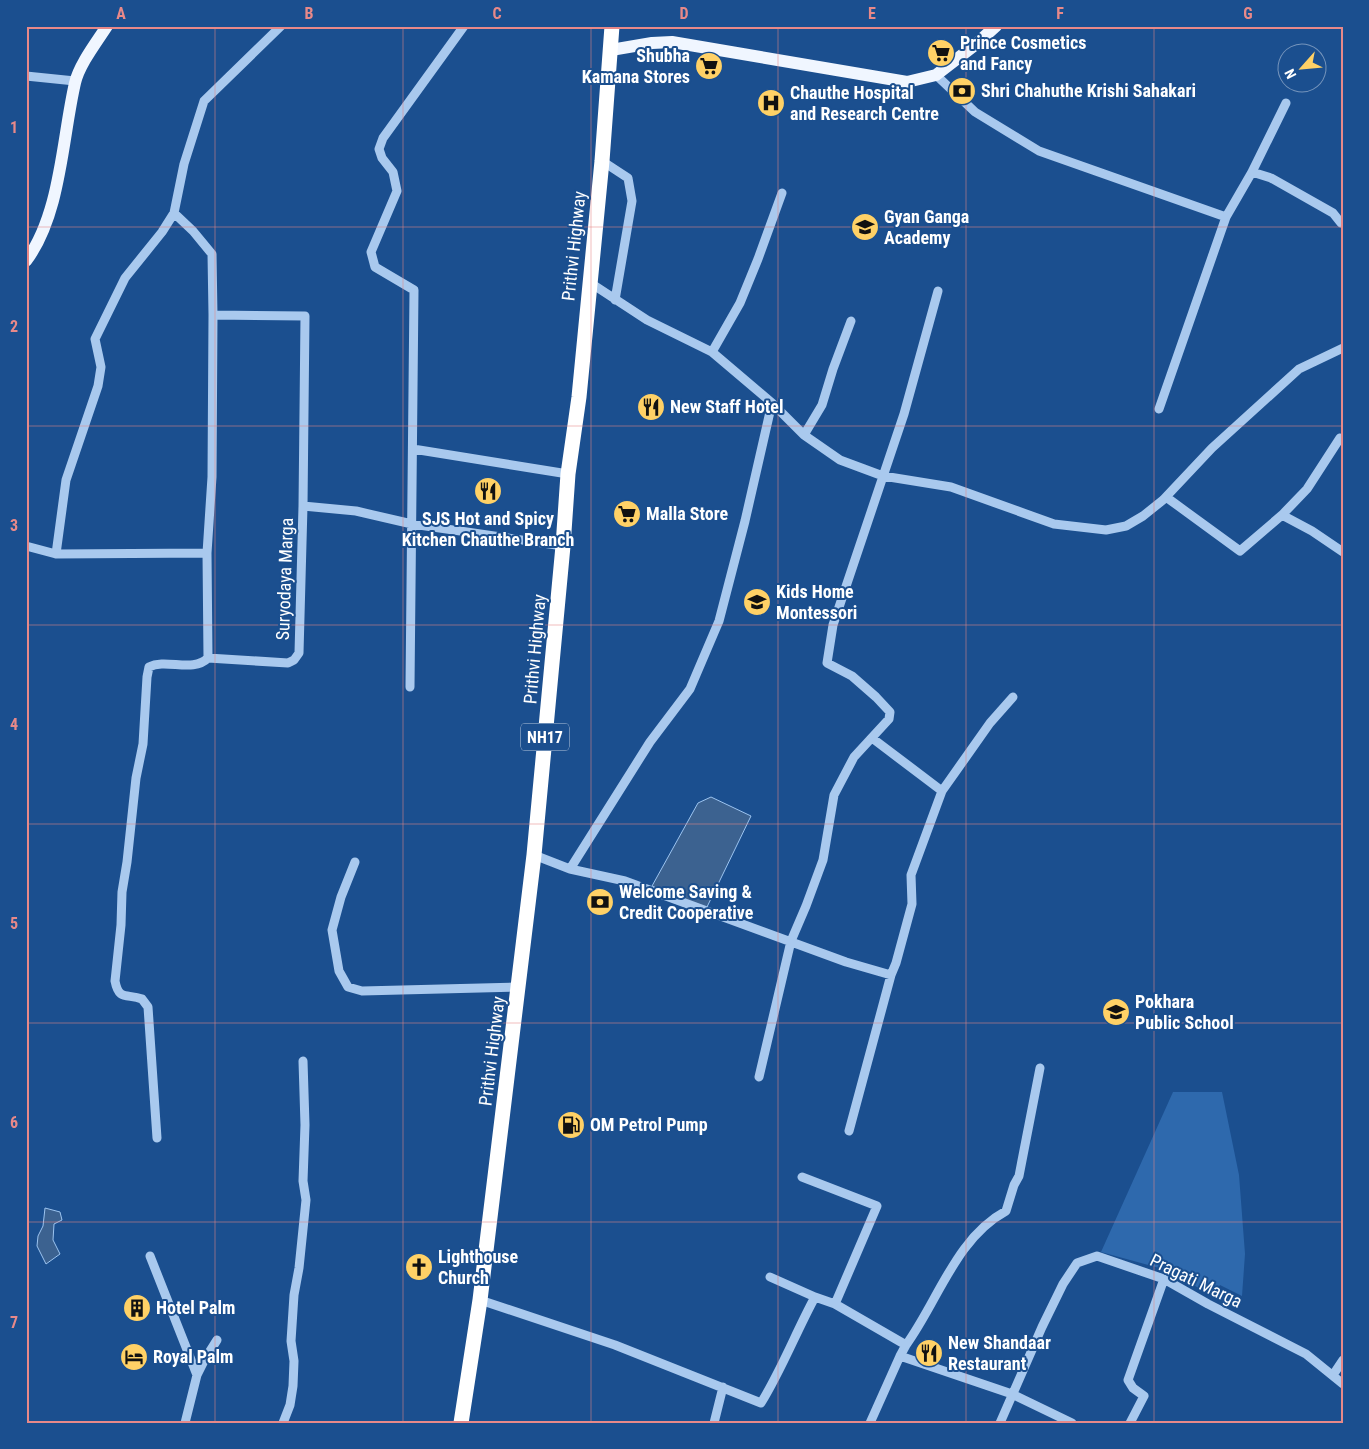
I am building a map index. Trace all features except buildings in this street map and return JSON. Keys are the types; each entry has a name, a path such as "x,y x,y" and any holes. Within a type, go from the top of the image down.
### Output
{"highway":[{"name":"Prithvi Highway","path":"460,1423 480,1300 534,855 568,474 579,397 602,162 612,26"}],"main road":[{"path":"26,260 40,238 51,206 61,162 75,81 107,26"},
{"path":"611,50 652,43 672,42 907,82 936,75 996,26"}],"street":[{"path":"56,554 66,480 98,386 101,367 95,339 125,278 162,232 174,213 184,164 204,102 281,26"},
{"path":"410,686 414,290 375,267 371,252 397,190 393,172 382,158 379,149 382,138 464,26"},
{"path":"936,75 975,112 1039,152 1226,217"},
{"path":"26,76 75,81"},
{"path":"1159,409 1226,217 1252,172 1286,103"},
{"path":"602,162 628,178 632,201 616,300"},
{"path":"1252,172 1271,178 1327,209 1341,223"},
{"path":"712,352 740,303 782,193"},
{"path":"174,213 193,231 212,254 212,477 207,553 208,658"},
{"path":"589,282 647,320 712,352 772,404 804,435 840,460 883,476 951,487 1054,524 1106,530 1126,526 1143,516 1166,496 1212,448 1299,369 1343,348"},
{"path":"759,1077 791,941 823,860 834,795 854,757 889,719 890,712 876,697 852,676 826,663 833,625 904,414 938,291"},
{"path":"213,315 305,316 303,506"},
{"path":"804,435 822,406 833,369 851,321"},
{"path":"570,869 650,742 690,689 719,621 745,521 772,404"},
{"path":"1166,496 1240,551 1282,515 1307,489 1340,438"},
{"path":"413,449 568,474"},
{"name":"Suryodaya Marga","path":"158,1138 149,1011 142,999 120,994 115,981 121,925 122,892 136,778 143,744 149,667 158,664 203,663 208,658 288,663 294,660 299,653 303,506 356,512 412,524 563,546"},
{"path":"1282,515 1312,531 1343,552"},
{"path":"26,546 56,554 207,553"},
{"path":"849,1131 890,975 896,963 912,904 911,875 942,791 990,723 1012,697"},
{"path":"872,738 942,791"},
{"path":"534,855 570,869 625,881 846,962 890,975"},
{"path":"355,862 341,897 332,930 339,972 348,987 362,991 518,987"},
{"path":"283,1423 290,1405 293,1386 294,1361 291,1341 294,1295 300,1268 306,1200 303,1181 305,1125 303,1060"},
{"path":"870,1423 900,1356 921,1324 964,1249 975,1234 992,1219 1006,1211 1019,1176 1040,1068"},
{"path":"802,1177 877,1206 835,1304"},
{"path":"150,1256 197,1375"},
{"name":"Pragati Marga","path":"1000,1423 1063,1284 1077,1263 1097,1256 1164,1279 1208,1304 1306,1354 1343,1384"},
{"path":"770,1277 835,1304 906,1345"},
{"path":"1130,1423 1144,1396 1133,1388 1128,1380 1164,1279"},
{"path":"480,1300 615,1345 761,1402 776,1378 815,1297"},
{"path":"185,1423 197,1375 217,1340"},
{"path":"900,1356 1012,1394 1072,1423"},
{"path":"1333,1374 1343,1360"},
{"path":"714,1423 723,1387"}],"shaded area":[{"path":"711,797 751,816 706,909 652,886 698,803"},
{"path":"1173,1092 1222,1092 1239,1175 1245,1254 1242,1296 1220,1285 1212,1296 1170,1271 1101,1252"},
{"path":"45,1208 60,1212 62,1220 54,1224 53,1240 60,1254 46,1264 37,1246 38,1236 43,1226"}],"place":[{"name":"Prince Cosmetics and Fancy","path":"941,53"},
{"name":"Shubha Kamana Stores","path":"709,66"},
{"name":"Shri Chahuthe Krishi Sahakari","path":"962,91"},
{"name":"Chauthe Hospital and Research Centre","path":"771,103"},
{"name":"Gyan Ganga Academy","path":"865,227"},
{"name":"New Staff Hotel","path":"651,407"},
{"name":"SJS Hot and Spicy Kitchen Chauthe Branch","path":"488,491"},
{"name":"Malla Store","path":"627,514"},
{"name":"Kids Home Montessori","path":"757,602"},
{"name":"Welcome Saving & Credit Cooperative","path":"600,902"},
{"name":"Pokhara Public School","path":"1116,1012"},
{"name":"OM Petrol Pump","path":"571,1125"},
{"name":"Lighthouse Church","path":"419,1267"},
{"name":"Hotel Palm","path":"137,1308"},
{"name":"New Shandaar Restaurant","path":"929,1353"},
{"name":"Royal Palm","path":"134,1357"}]}
